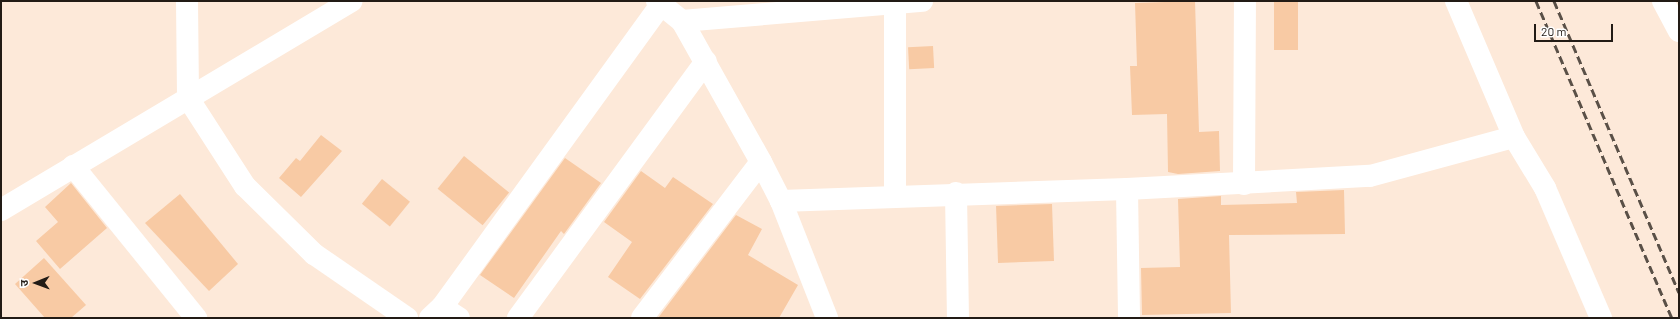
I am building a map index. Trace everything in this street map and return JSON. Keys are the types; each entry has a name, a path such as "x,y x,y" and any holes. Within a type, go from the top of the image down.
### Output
{"street":[{"path":"187,1 188,98 245,186 278,222 314,254 407,318"},
{"path":"1,210 351,1"},
{"path":"682,22 922,1"},
{"path":"1244,184 1245,1"},
{"path":"1456,1 1514,136 1545,188 1601,318"},
{"path":"1663,1 1679,30"},
{"path":"444,314 659,2 682,22 706,61 782,202 821,316"},
{"path":"895,3 895,195"},
{"path":"518,318 706,61"},
{"path":"782,202 895,195 1127,189 1244,184 1370,176 1514,136"},
{"path":"642,318 761,162"},
{"path":"73,166 196,318"},
{"path":"1127,189 1129,318"},
{"path":"956,193 958,318"}],"building":[{"path":"1195,1 1199,132 1219,131 1220,171 1178,174 1168,172 1167,114 1132,115 1130,66 1137,66 1135,3"},
{"path":"1274,1 1298,1 1298,50 1274,50"},
{"path":"933,46 934,68 909,69 908,47"},
{"path":"321,135 342,151 301,197 279,178 296,158 300,161"},
{"path":"464,156 509,193 483,225 438,189"},
{"path":"565,158 601,183 564,234 561,231 514,298 480,275"},
{"path":"641,171 665,188 673,177 713,204 640,299 608,277 632,242 604,222"},
{"path":"382,179 410,202 390,227 362,204"},
{"path":"71,183 107,228 60,269 36,241 58,222 45,207"},
{"path":"1344,190 1345,234 1229,235 1231,313 1142,315 1141,268 1180,267 1178,199 1221,196 1221,205 1297,203 1296,192"},
{"path":"180,194 238,264 209,291 145,223"},
{"path":"1052,204 1054,261 998,263 996,206"},
{"path":"736,215 762,229 748,255 798,285 779,318 658,318"},
{"path":"44,258 86,305 71,318 45,318 15,284"}],"railway":[{"path":"1536,1 1672,318"},
{"path":"1554,1 1679,292"}]}
